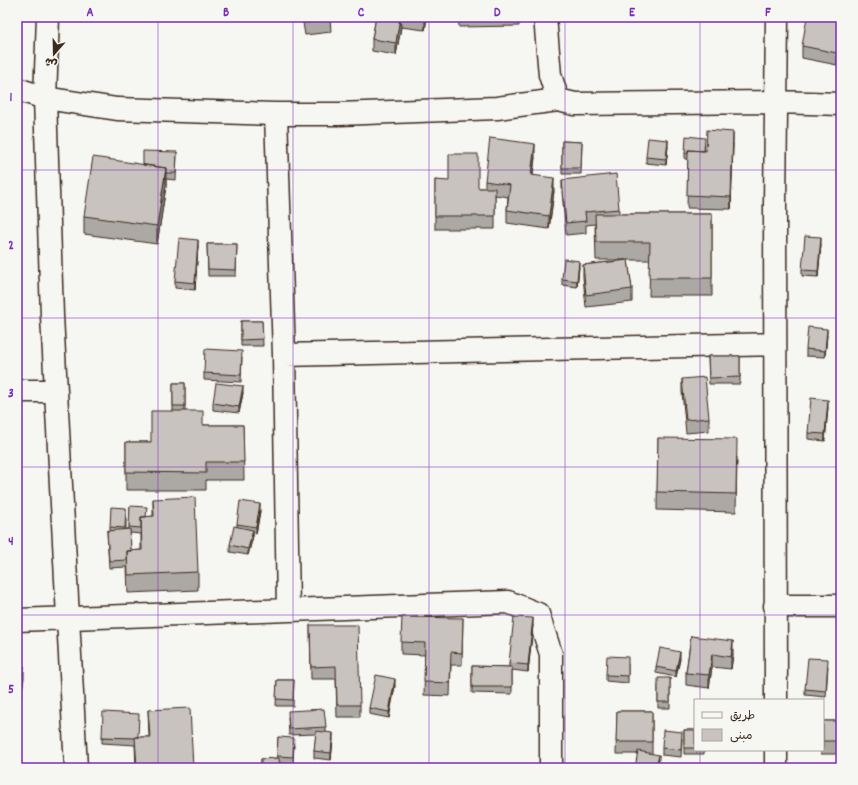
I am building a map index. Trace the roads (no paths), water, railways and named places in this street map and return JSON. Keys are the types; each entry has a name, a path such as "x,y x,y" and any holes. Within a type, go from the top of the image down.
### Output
{"street":[{"path":"48,17 44,98 55,391 76,768"},
{"path":"545,17 550,75 558,100"},
{"path":"776,699 774,205 778,17"},
{"path":"17,89 44,98 117,110 276,114 339,114 489,108 558,100 575,104 776,102 841,104"},
{"path":"276,114 284,355 288,610"},
{"path":"284,355 775,344"},
{"path":"17,391 55,391"},
{"path":"17,620 508,602 538,614 551,654 551,768"},
{"path":"775,606 841,606"},
{"path":"776,751 776,768"}]}
